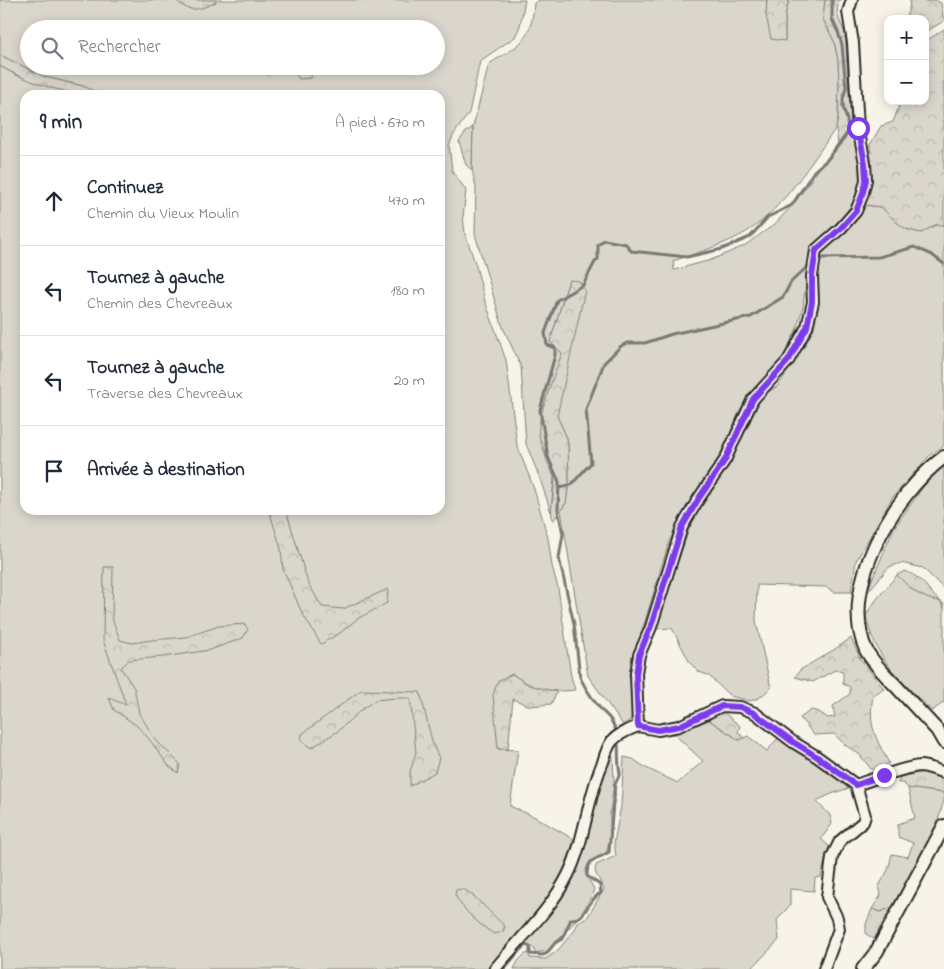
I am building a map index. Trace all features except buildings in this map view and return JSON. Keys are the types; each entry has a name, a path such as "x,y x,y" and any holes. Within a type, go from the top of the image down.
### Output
{"main road":[{"path":"944,457 914,486 888,521 870,560 860,590 858,612 861,637 867,652 878,668 936,730 944,742"},
{"path":"863,969 877,951 944,826"}],"street":[{"path":"638,726 636,674 639,655 651,626 682,527 725,460 753,399 788,361 807,327 812,302 812,276 816,250 841,228 856,211 862,196 866,180 865,163 858,128 853,43 848,12 852,0"},
{"path":"496,969 545,911 567,877 575,859 589,802 600,768 611,742 623,732 638,726 658,730 679,726 722,706 740,707 754,713 856,785 865,816 863,822 840,841 832,857 827,897 837,918 839,929 824,969"},
{"path":"856,785 884,775 920,766 944,773"}],"green space":[{"path":"0,0 525,0 520,26 515,37 480,61 469,113 454,134 449,145 452,171 466,190 463,217 465,233 485,301 506,360 517,445 534,489 548,538 575,690 557,691 542,689 512,674 497,731 498,749 518,750 510,806 535,817 575,840 561,881 544,904 487,969 0,969 0,66 16,75 63,90 20,90 20,515 445,515 445,90 91,90 83,86 41,75 445,75 445,20 20,20 20,65 0,55"},
{"path":"176,0 216,0 216,2 200,9 190,9"},
{"path":"540,0 767,0 766,15 785,40 785,15 789,0 825,0 823,19 834,41 838,60 838,118 836,128 796,184 761,222 748,231 712,248 673,261 674,270 711,260 744,246 775,224 795,202 851,125 860,170 858,188 849,208 835,225 810,249 803,307 797,328 782,360 753,392 740,410 723,453 682,515 669,542 629,674 634,717 623,725 588,676 561,510 566,503 569,482 568,445 567,438 557,416 569,280 550,342 562,353 542,414 539,433 554,477 551,512 526,444 521,367 502,325 475,234 476,187 472,170 473,127 489,64 509,52 527,35 534,3"},
{"path":"767,0 789,0 785,15 785,41 771,39 766,15"},
{"path":"825,0 840,0 838,12 845,33 851,125 838,144 836,128 838,118 838,60 834,41 823,19"},
{"path":"910,0 925,0 926,2 935,0 941,3 944,21 929,30 929,15 907,15"},
{"path":"944,29 944,225 935,225 921,233 906,229 881,207 865,205 872,177 870,145 881,126 893,122 899,105 929,105 929,39"},
{"path":"0,55 20,65 20,75 41,75 92,90 61,90 48,87 23,78 0,66"},
{"path":"296,75 312,75 311,78 299,79"},
{"path":"473,127 472,170 466,165 459,141"},
{"path":"865,205 881,207 906,229 921,233 935,225 944,225 944,446 929,456 892,498 856,561 851,592 834,592 826,587 757,585 756,621 771,688 759,698 750,701 730,696 708,675 699,672 690,663 672,628 655,629 691,523 727,466 763,395 778,386 808,340 817,312 820,254 825,247 849,227"},
{"path":"569,280 579,281 585,290 557,416 567,438 569,482 566,503 553,521 551,509 555,481 540,440 539,428 543,407 562,353 550,342"},
{"path":"944,464 944,589 923,568 901,563 889,567 866,594 894,528 928,480"},
{"path":"271,515 288,515 308,583 322,607 343,609 388,589 387,603 357,619 340,633 321,644 302,613 283,569 281,549"},
{"path":"104,567 113,567 112,618 120,640 132,643 186,637 219,626 244,624 248,629 243,638 210,650 129,660 121,668 134,688 139,713 155,739 180,764 178,773 168,765 136,725 114,710 109,698 126,705 103,640"},
{"path":"905,571 923,582 940,601 927,598 911,588 897,575"},
{"path":"897,575 921,595 940,601 944,608 944,702 932,711 900,679 882,656 875,644 866,615"},
{"path":"851,638 861,660 884,689 873,695 871,715 874,731 889,763 880,770 871,769 859,754 845,745 834,734 814,735 800,718 811,710 819,712 828,718 835,717 833,706 850,694 850,687 843,684 843,672 835,670 813,682 795,677 800,670"},
{"path":"512,674 529,685 557,692 551,704 530,706 513,699 508,749 498,749 493,695 498,681"},
{"path":"361,690 420,692 433,745 439,758 435,772 410,786 410,772 416,752 410,698 375,700 338,731 311,748 301,740 302,734"},
{"path":"722,711 740,726 738,732 744,738 739,740 709,720"},
{"path":"709,720 739,740 748,736 767,751 778,738 852,787 816,801 830,815 832,824 821,839 829,846 821,877 815,878 814,891 790,889 790,905 777,920 779,940 751,969 514,969 518,961 528,953 530,958 546,959 558,950 574,931 578,923 587,918 604,889 595,872 596,865 616,856 614,843 621,806 624,757 633,759 646,768 678,783 703,761 674,734"},
{"path":"613,756 614,783 610,813 610,839 606,853 591,863 585,873 594,889 591,898 574,922 547,951 536,953 533,947 527,946 525,940 550,910 607,762"},
{"path":"923,772 937,775 944,779 944,793 908,788 903,783 898,783 900,777"},
{"path":"908,788 944,793 944,800 937,824 924,851 892,907 881,912 872,909 881,895 879,886 888,870 892,854 908,857 913,843 898,837 898,824 915,818"},
{"path":"462,889 478,900 505,926 503,932 494,934 467,912 455,895 456,890"},
{"path":"892,907 874,939 866,934 866,924 872,909 881,912"}],"waterway":[{"path":"504,969 526,945 530,947 530,954 546,954 555,943 562,939 571,919 581,916 596,896 601,893 600,885 587,876 587,870 593,860 609,852 614,787 620,773 618,741 615,728 611,720 591,697 580,677 574,624 559,558 563,534 558,510 559,482 548,457 540,410 555,355 555,348 547,345 545,333 557,300 583,285 598,259 598,245 604,240 626,244 631,251 687,257 722,249 750,237 768,217 792,205 814,171 827,160 848,133 843,107 846,88 842,45 832,19 832,0"},
{"path":"823,258 879,257 914,247 932,255 944,264"},
{"path":"559,488 571,485 591,463 586,409 604,363 621,346 627,343 645,343 672,334 751,317 783,297 791,282 807,267"}],"route":[{"path":"858,128 865,163 866,180 862,196 856,211 841,228 816,250 812,276 812,302 807,327 788,361 753,399 725,460 682,527 651,626 639,655 636,674 638,726 658,730 679,726 722,706 740,707 754,713 856,785 884,775"}]}
